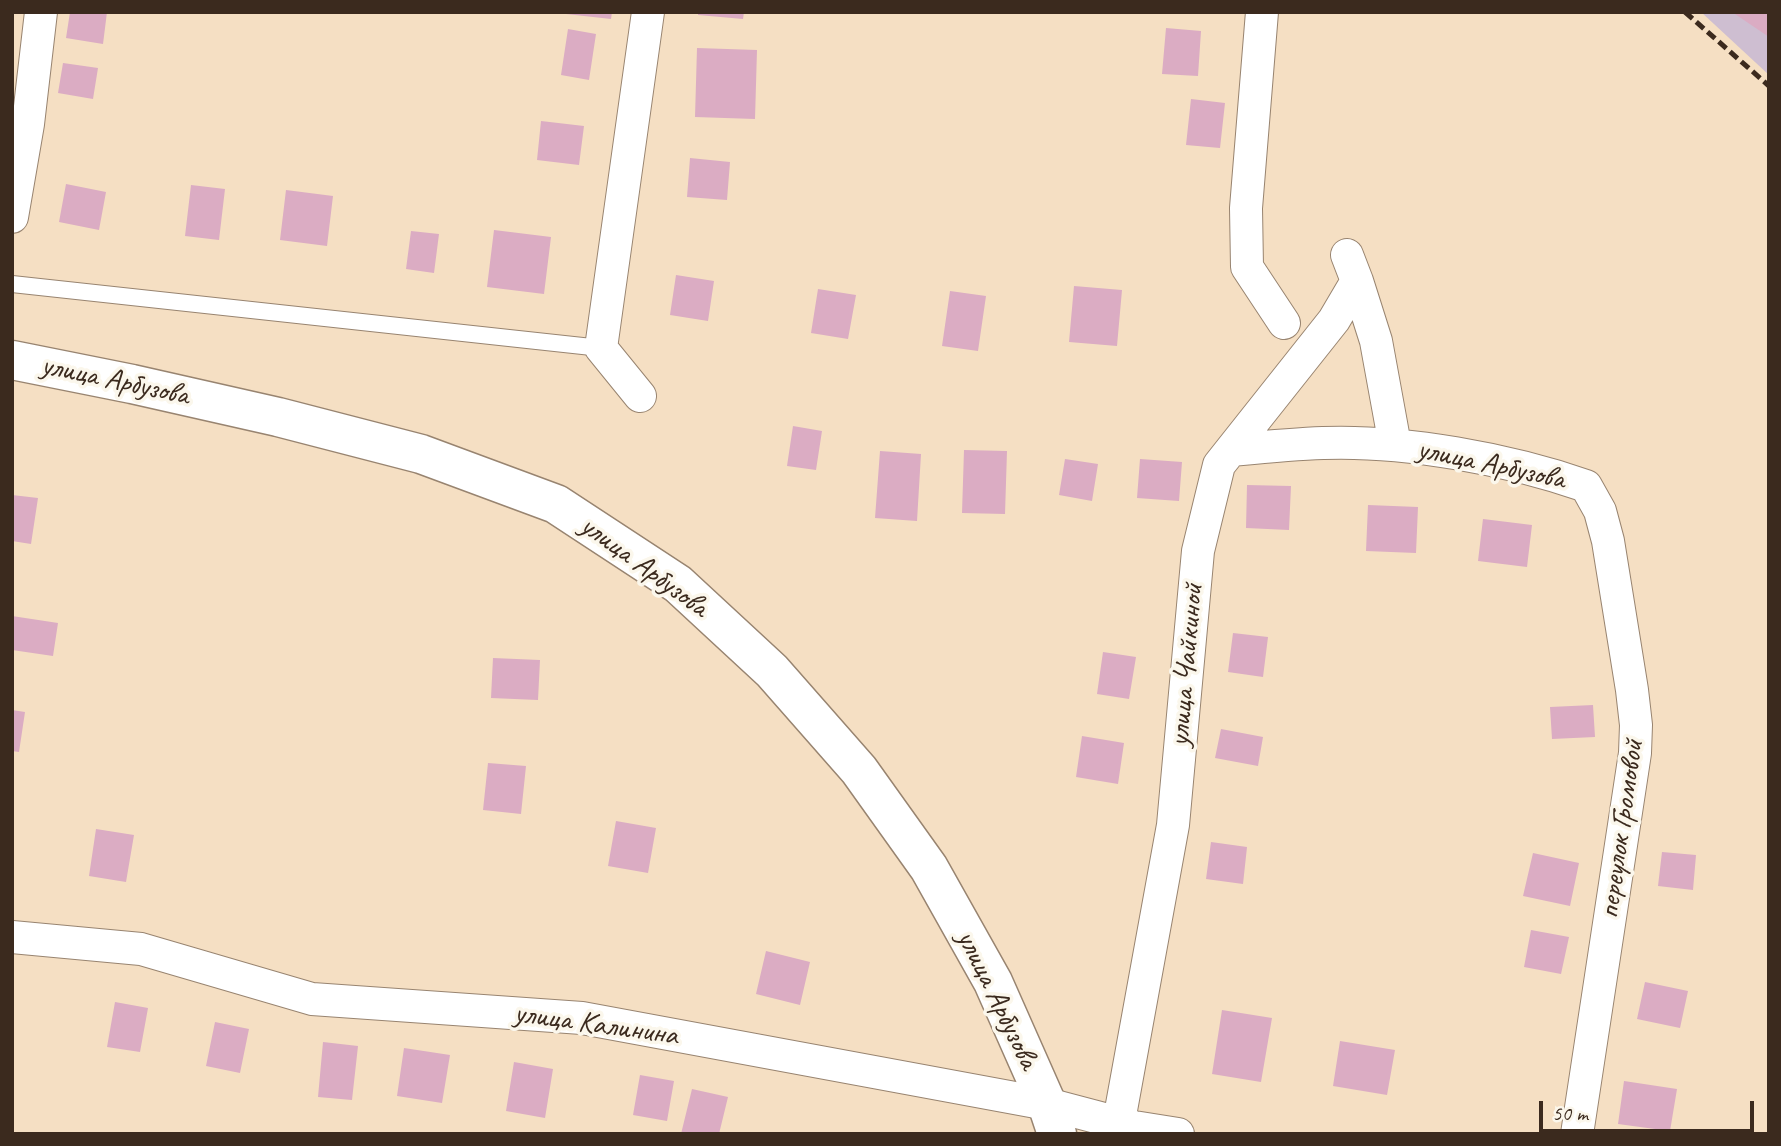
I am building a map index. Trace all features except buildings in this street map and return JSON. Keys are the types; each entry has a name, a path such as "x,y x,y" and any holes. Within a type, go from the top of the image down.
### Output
{"street":[{"path":"12,218 28,124 41,12"},
{"path":"640,396 601,348 648,12"},
{"path":"1262,12 1246,208 1247,267 1284,323"},
{"name":"улица Арбузова","path":"1352,268 1376,341 1395,444"},
{"name":"улица Чайкиной","path":"1119,1121 1173,825 1198,551 1219,466 1334,320 1352,268"},
{"name":"улица Арбузова","path":"12,360 278,416 421,454 556,504 678,584 772,671 859,771 929,868 993,982 1052,1119"},
{"name":"улица Арбузова","path":"1232,450 1325,443 1395,444 1543,471 1586,486"},
{"name":"переулок Громовой","path":"1577,1134 1635,753 1636,725 1608,541 1600,511 1586,486"},
{"name":"улица Калинина","path":"12,937 141,948 312,999 582,1018 1052,1119 1119,1121 1134,1127 1178,1134"}],"lane":[{"path":"12,284 601,348"}],"shaded area":[{"path":"1701,12 1769,12 1769,75"}],"railway":[{"path":"1685,12 1769,86"}]}
